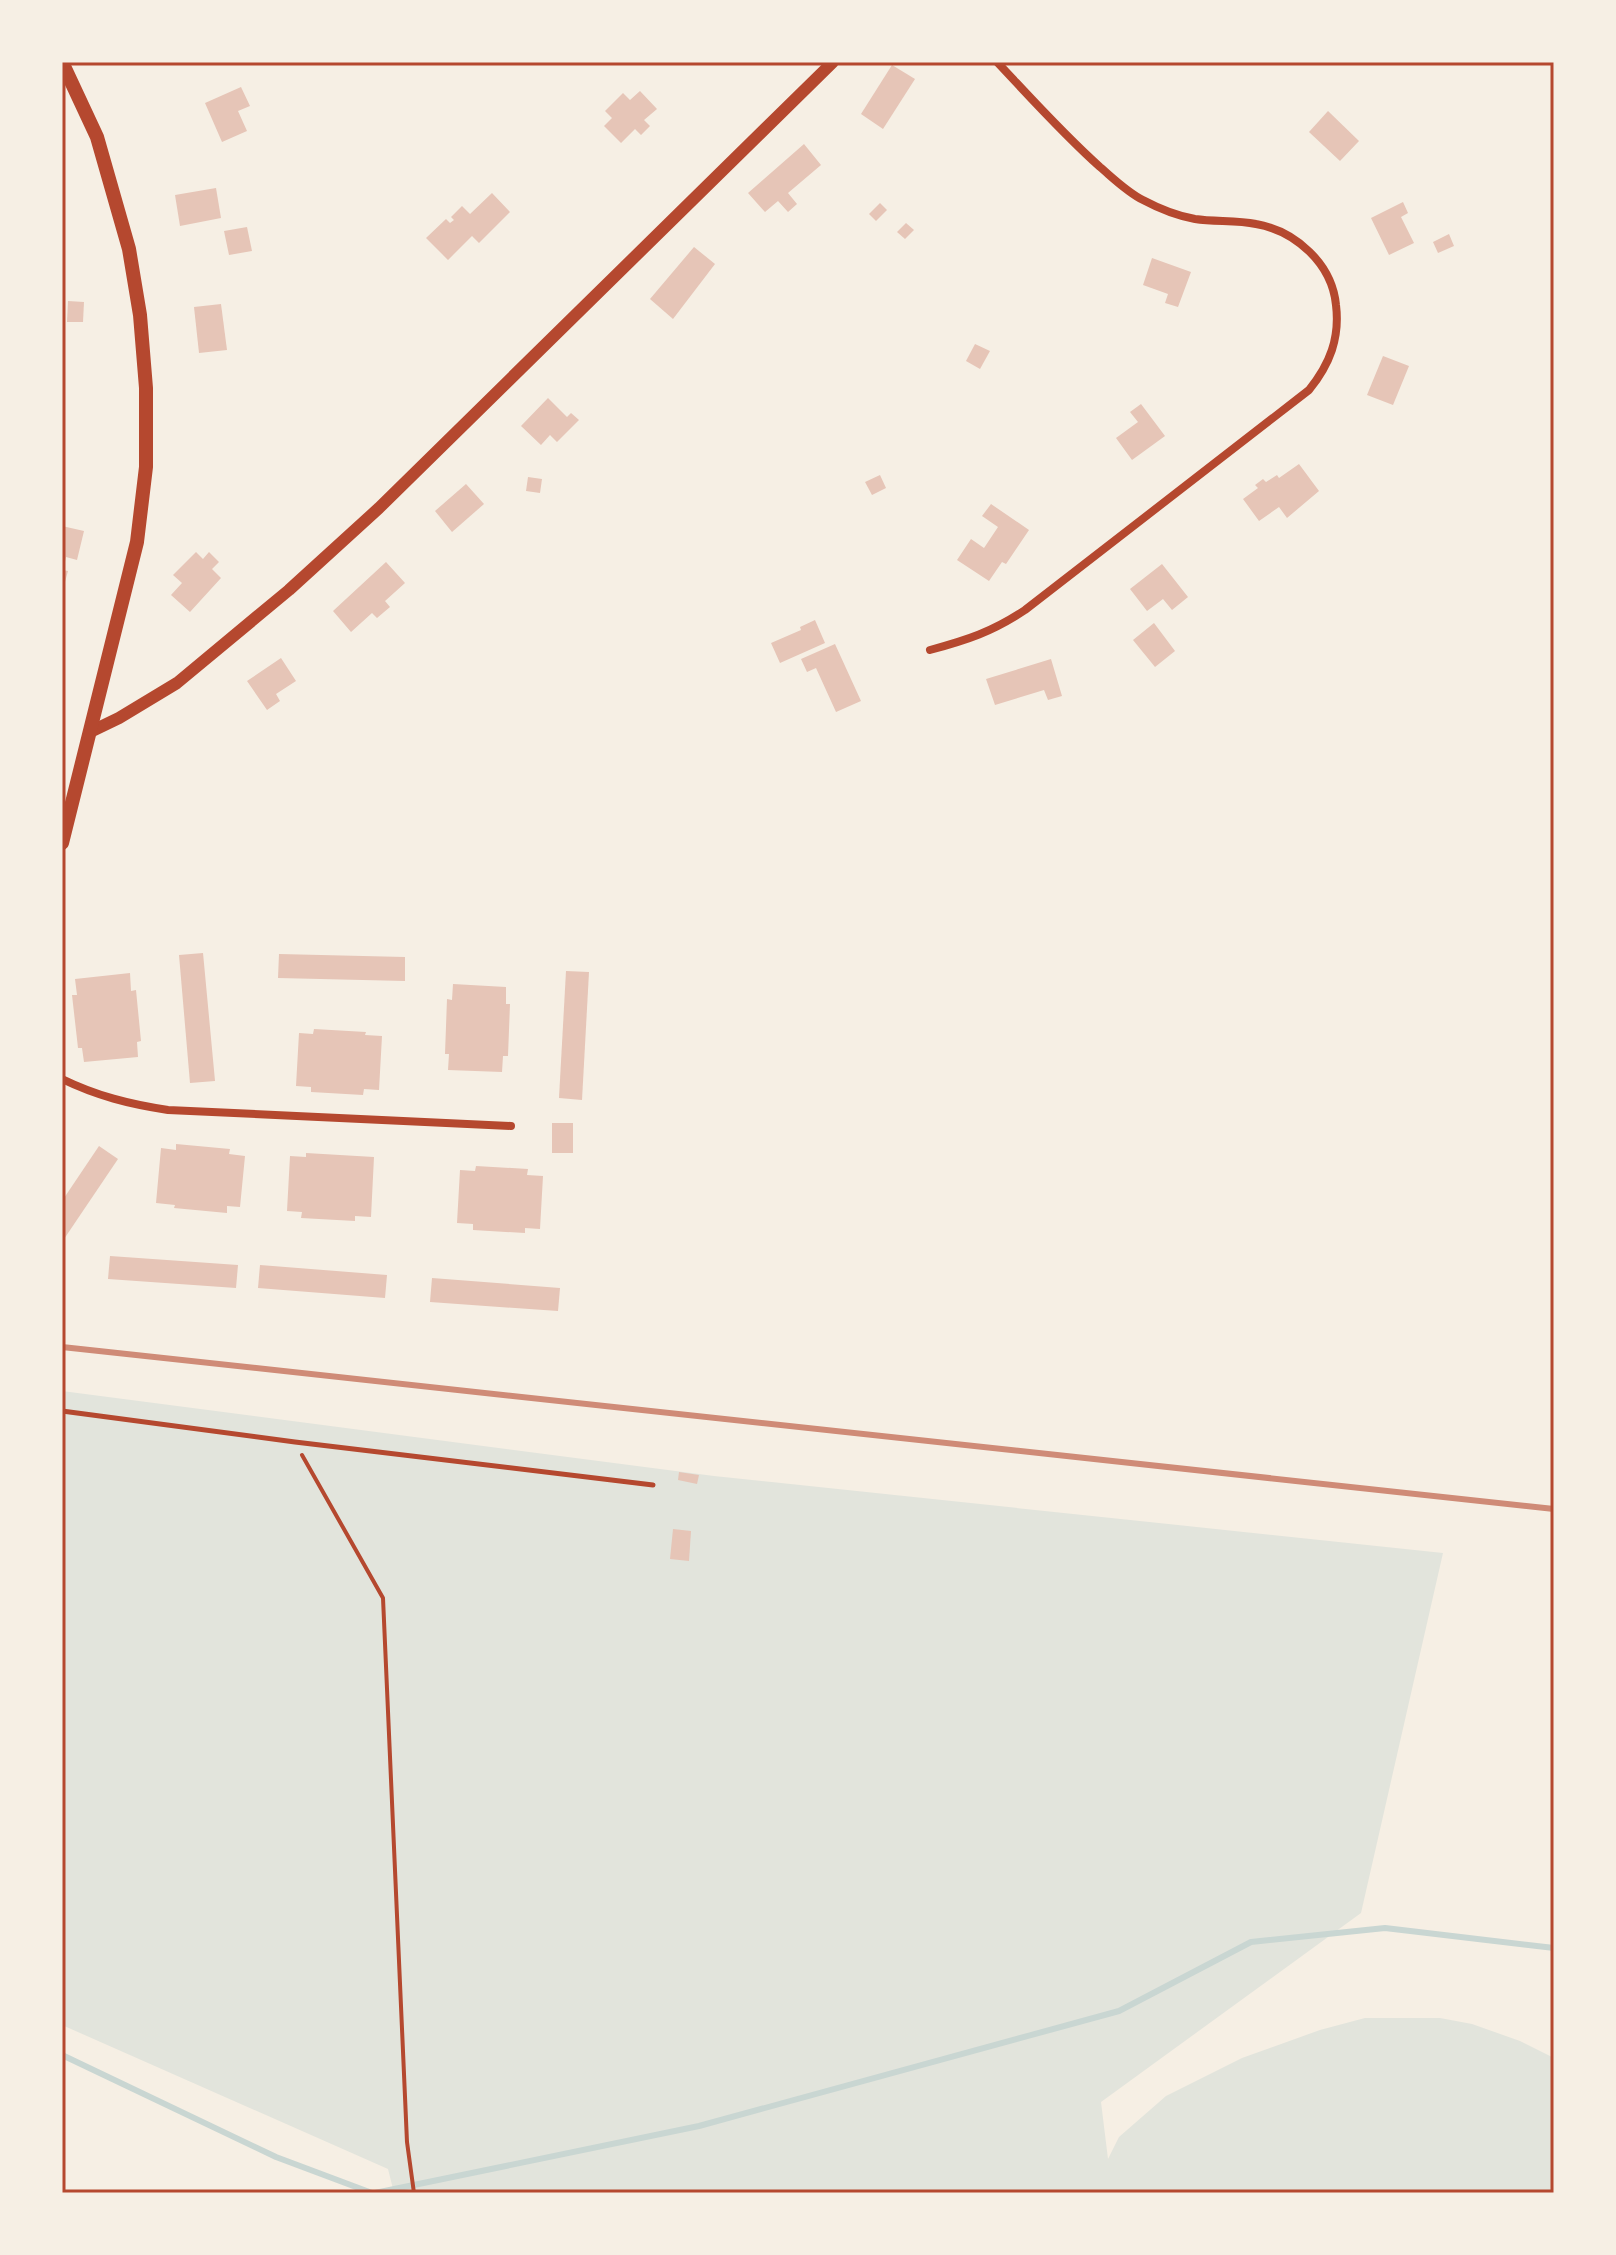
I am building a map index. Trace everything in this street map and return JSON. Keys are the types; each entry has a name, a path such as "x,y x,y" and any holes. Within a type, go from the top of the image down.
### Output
{"main road":[{"path":"62,62 97,137 129,249 140,315 146,388 146,467 137,542 62,843"}],"street":[{"path":"90,732 177,683 289,590 379,508 833,62"},
{"path":"930,650 974,639 1025,610 1309,390 1326,366 1336,338 1338,319 1333,291 1320,264 1307,249 1275,229 1256,223 1193,218 1141,200 1078,147 997,62"},
{"path":"62,1079 116,1101 168,1110 511,1126"}],"lane":[{"path":"62,1411 653,1485"}],"path":[{"path":"295,1442 383,1598 407,2142 414,2193"}],"shaded area":[{"path":"62,1391 714,1476 1443,1553 1361,1913 1101,2102 1108,2159 1119,2137 1166,2096 1242,2058 1320,2030 1365,2018 1440,2018 1472,2024 1520,2041 1554,2058 1554,2193 394,2193 388,2169 62,2025"}],"building":[{"path":"892,65 915,79 883,129 861,114"},
{"path":"241,87 250,106 238,111 247,131 222,142 205,103"},
{"path":"640,91 657,109 644,120 650,126 641,135 635,129 621,143 604,126 612,118 605,111 623,93 630,100"},
{"path":"1328,111 1359,141 1340,161 1309,132"},
{"path":"804,144 821,165 788,193 797,204 788,212 778,201 765,212 748,193"},
{"path":"216,188 221,218 180,226 175,195"},
{"path":"492,193 510,212 479,243 472,236 448,260 426,238 446,219 450,223 454,220 451,217 462,206 470,214"},
{"path":"1403,202 1408,213 1401,217 1414,243 1389,255 1371,218"},
{"path":"880,203 887,210 876,221 869,214"},
{"path":"906,223 914,230 905,239 897,232"},
{"path":"247,227 252,251 229,255 224,231"},
{"path":"1449,234 1454,246 1438,253 1433,242"},
{"path":"694,247 715,264 673,319 650,299"},
{"path":"1152,258 1191,272 1178,307 1165,303 1168,294 1143,285"},
{"path":"68,301 84,302 83,322 67,322"},
{"path":"221,304 227,350 199,353 194,307"},
{"path":"975,344 990,351 980,369 966,361"},
{"path":"1383,356 1409,366 1393,405 1367,395"},
{"path":"548,398 567,417 571,413 579,420 557,442 550,435 541,445 521,426"},
{"path":"1141,404 1165,436 1132,460 1116,438 1138,422 1130,412"},
{"path":"1299,464 1319,491 1287,518 1279,507 1259,521 1243,499 1258,488 1255,485 1263,479 1266,482 1277,475 1279,478"},
{"path":"880,475 886,488 872,495 865,482"},
{"path":"528,477 542,479 540,493 526,491"},
{"path":"466,484 484,504 452,532 435,511"},
{"path":"991,504 1029,530 1006,564 1002,562 989,581 957,560 971,539 984,548 998,527 982,516"},
{"path":"62,526 84,531 77,560 66,557 63,570 68,571 63,589"},
{"path":"196,552 203,559 209,552 219,562 212,569 221,578 190,612 171,595 182,583 173,575"},
{"path":"386,562 405,583 385,601 390,607 377,618 372,613 351,632 333,611"},
{"path":"1162,564 1188,597 1172,610 1163,599 1147,611 1130,589"},
{"path":"815,620 825,643 780,663 771,643"},
{"path":"1154,623 1175,651 1155,667 1133,640"},
{"path":"835,644 861,701 836,712 816,668 807,672 801,659"},
{"path":"281,658 296,681 276,694 280,701 267,710 247,681"},
{"path":"1051,659 1062,696 1048,700 1044,690 995,705 986,679"},
{"path":"203,953 215,1081 190,1083 179,955"},
{"path":"279,954 405,957 405,981 278,978"},
{"path":"566,971 589,972 582,1100 559,1098"},
{"path":"130,973 131,991 136,990 141,1041 137,1042 138,1057 84,1062 82,1048 78,1048 72,995 77,995 75,979"},
{"path":"453,984 506,987 506,1004 510,1004 508,1056 503,1056 502,1072 448,1070 449,1054 445,1054 447,999 452,1000"},
{"path":"314,1029 382,1036 379,1090 364,1089 363,1095 311,1092 311,1087 296,1086 299,1033 313,1034"},
{"path":"552,1123 573,1123 573,1153 552,1153"},
{"path":"176,1144 230,1149 229,1154 245,1156 240,1207 227,1206 227,1213 174,1208 175,1205 156,1203 161,1148 176,1150"},
{"path":"99,1146 118,1159 62,1242 62,1201"},
{"path":"306,1153 374,1157 371,1217 355,1216 355,1221 301,1218 302,1212 287,1211 290,1156 306,1157"},
{"path":"476,1166 528,1169 527,1175 543,1176 540,1229 525,1228 525,1233 473,1230 473,1224 457,1223 460,1170 475,1171"},
{"path":"110,1256 238,1265 236,1288 108,1279"},
{"path":"260,1265 387,1275 385,1298 258,1288"},
{"path":"432,1278 560,1288 558,1311 430,1302"},
{"path":"679,1472 699,1475 697,1484 678,1480"},
{"path":"673,1529 691,1531 689,1561 670,1559"}],"waterway":[{"path":"375,2193 699,2126 1119,2011 1251,1942 1385,1928 1554,1948"},
{"path":"62,2055 276,2157 372,2193"}],"railway":[{"path":"62,1347 1554,1509"}]}
